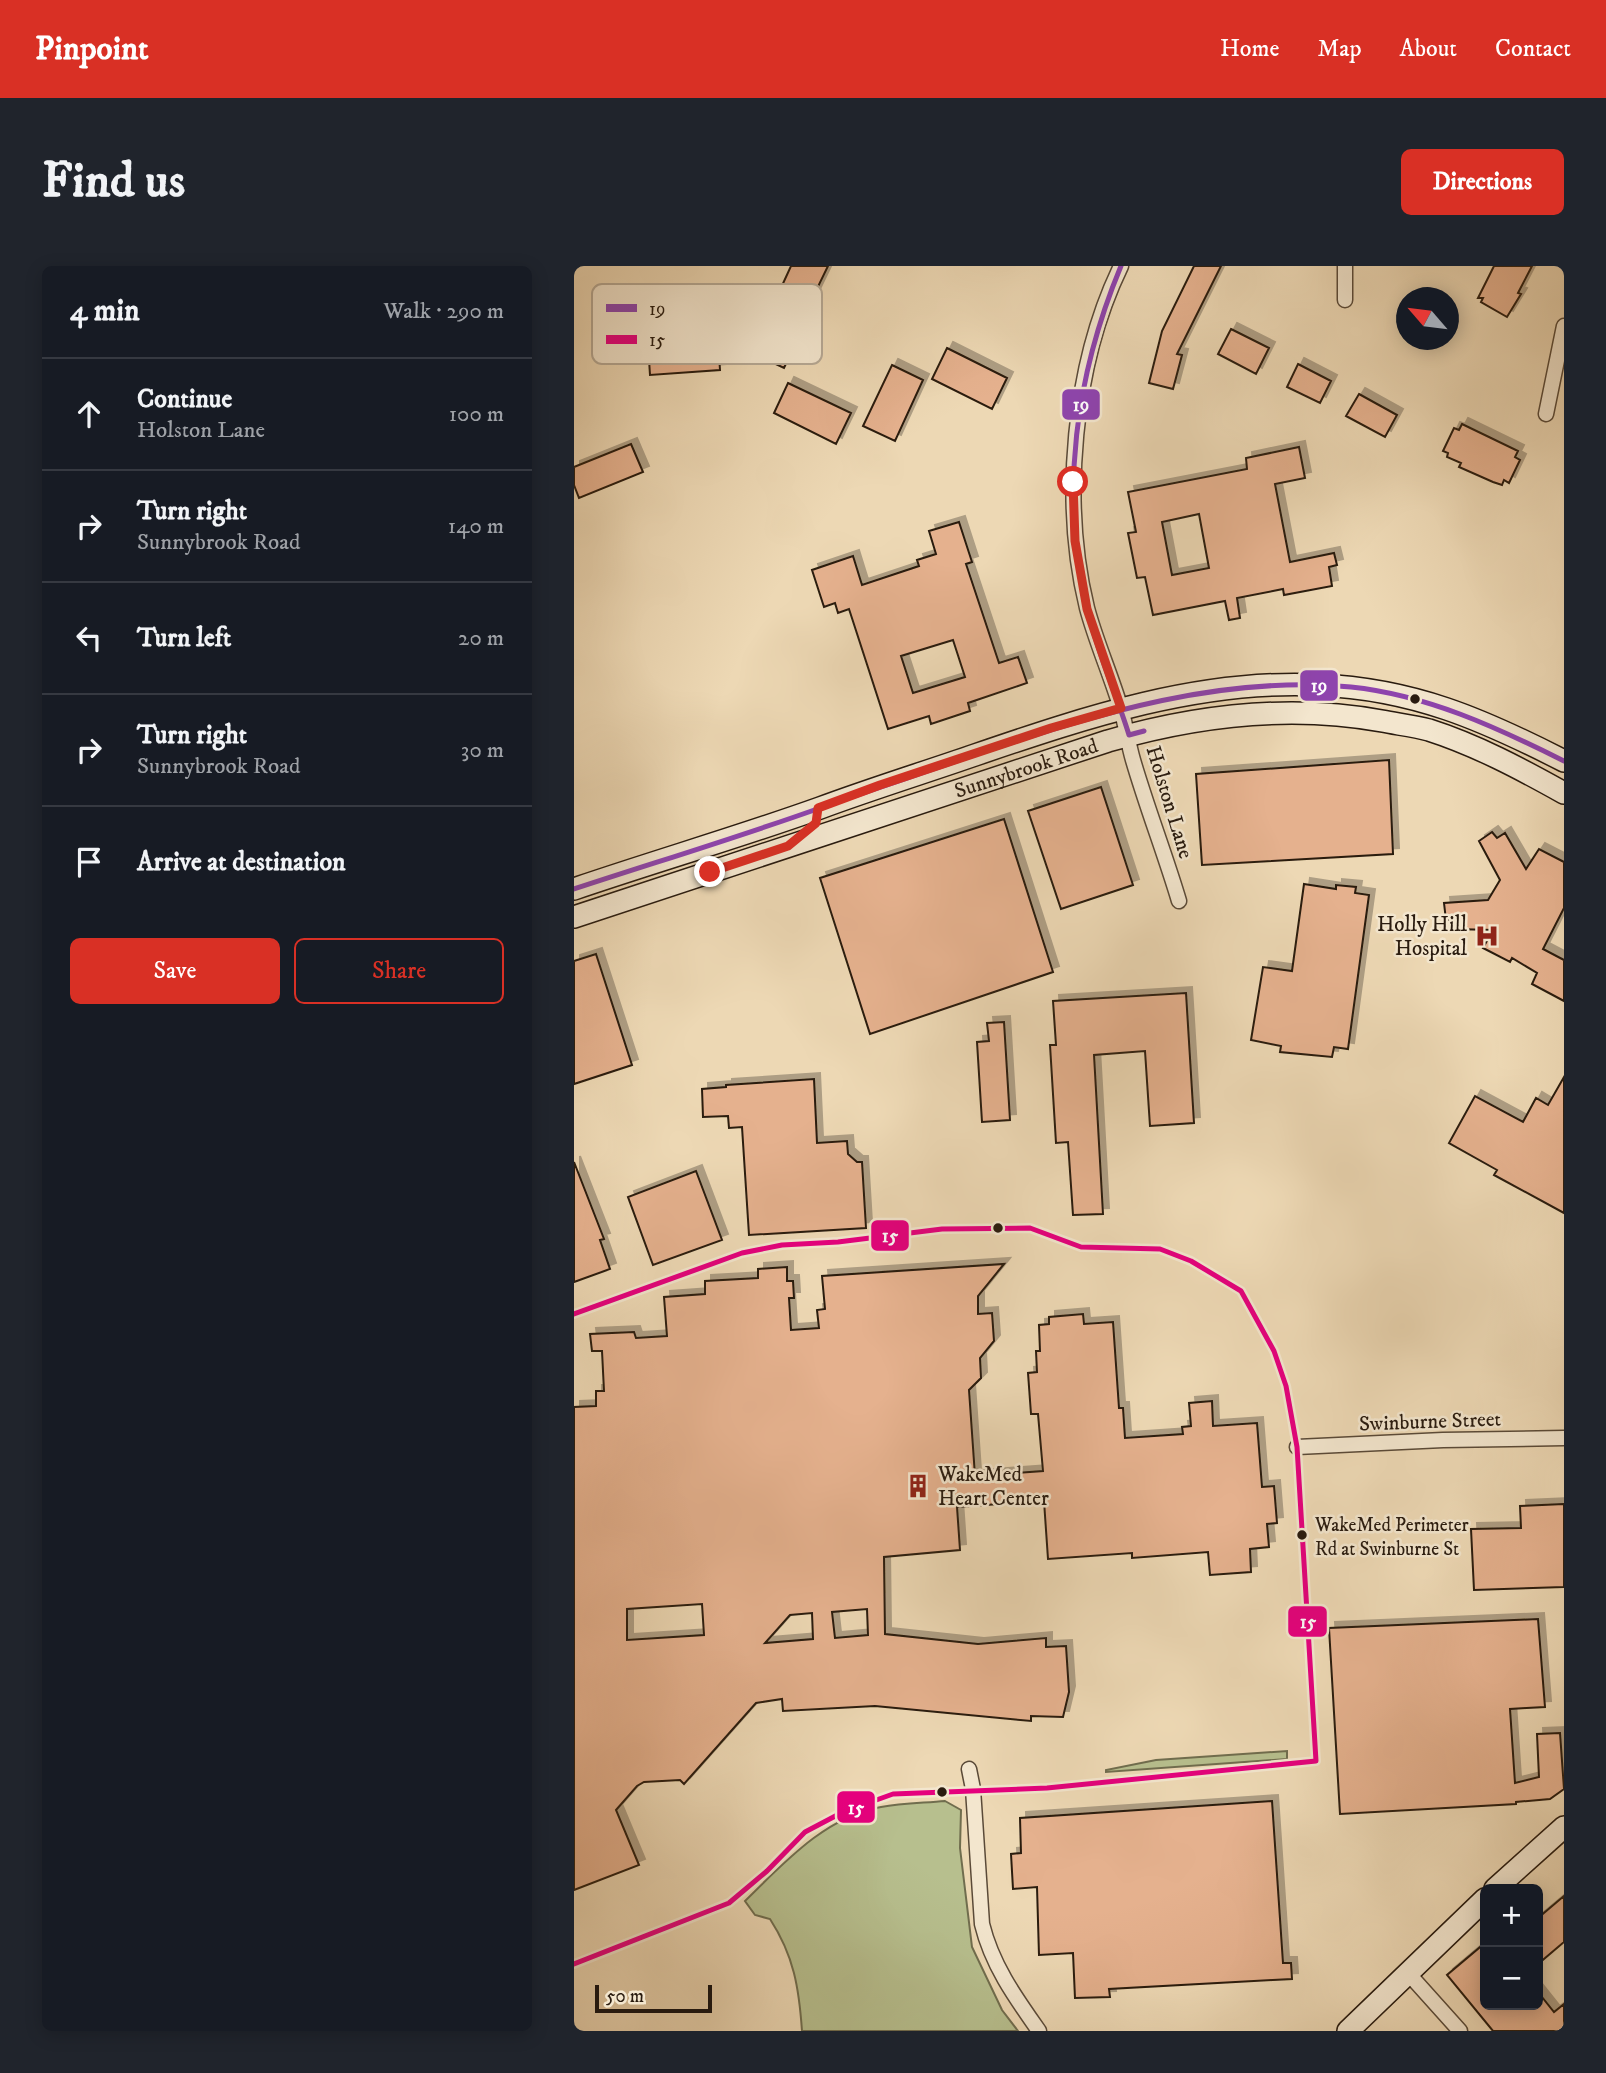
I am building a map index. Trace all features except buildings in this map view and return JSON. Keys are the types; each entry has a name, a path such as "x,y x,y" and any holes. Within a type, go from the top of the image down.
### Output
{"main road":[{"name":"Sunnybrook Road","path":"574,889 1051,728 1121,708 1239,686 1320,685 1395,694 1443,706 1564,761"},
{"name":"Sunnybrook Road","path":"574,917 1129,735 1160,726 1251,713 1334,713 1427,730 1505,761 1564,793"},
{"path":"788,846 816,823 818,808"},
{"path":"1501,1884 1564,1827"},
{"path":"1348,2031 1480,1904"}],"street":[{"name":"Holston Lane","path":"1121,266 1111,286 1086,369 1074,452 1075,541 1087,609 1121,708 1132,758 1180,901"},
{"path":"1345,266 1345,300"},
{"path":"1546,414 1564,326"},
{"name":"Swinburne Street","path":"1297,1447 1564,1438"},
{"path":"969,1769 973,1790 982,1924 986,1939 1006,1983 1039,2031"},
{"path":"1408,1973 1460,2031"}],"green space":[{"path":"1287,1751 1287,1759 1106,1772 1156,1760"},
{"path":"945,1801 961,1810 960,1848 972,1947 1002,2010 1018,2031 802,2031 797,1986 785,1946 770,1919 755,1915 745,1901 807,1844 842,1821 881,1807"}],"transit line":[{"name":"19","path":"1121,266 1105,307 1083,392 1074,478 1074,522 1079,566 1096,641 1129,735 1144,731"},
{"name":"19","path":"574,889 1070,724 1162,700 1209,692 1303,685 1379,691 1461,714 1564,761"},
{"name":"15","path":"574,1314 742,1253 782,1245 838,1242 942,1229 1030,1228 1081,1247 1160,1249 1191,1261 1241,1291 1274,1351 1286,1386 1297,1447 1316,1761 1047,1788 893,1794 843,1812 805,1832 767,1871 729,1903 574,1964"}],"place":[{"name":"Holly Hill Hospital","path":"1487,936"},
{"name":"WakeMed Heart Center","path":"918,1486"},
{"name":"WakeMed Perimeter Rd at Swinburne St","path":"1302,1535"}],"route":[{"path":"710,872 788,846 816,823 818,808 1051,728 1121,708 1087,609 1075,541 1073,482"}]}
